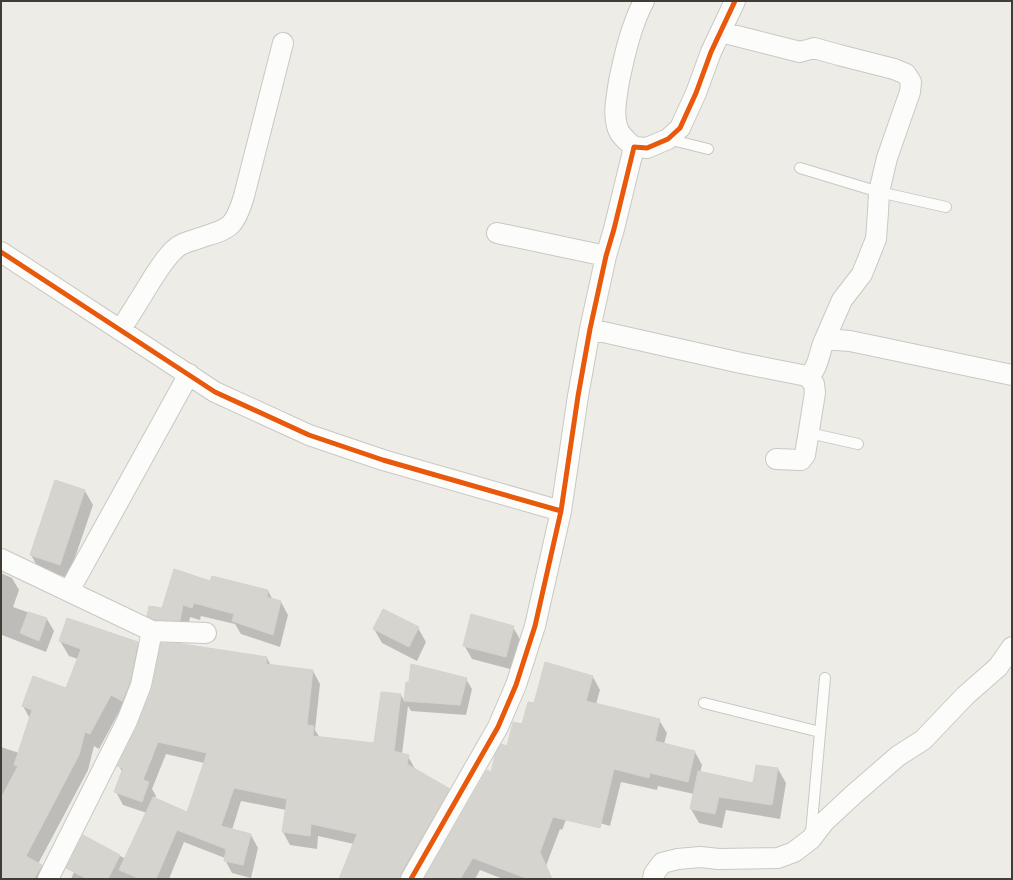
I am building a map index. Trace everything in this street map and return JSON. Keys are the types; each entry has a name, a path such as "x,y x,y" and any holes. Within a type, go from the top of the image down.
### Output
{"street":[{"path":"644,1 631,29 624,57 614,114 617,128 624,139 634,147 647,148 668,138 680,128 696,93 711,52 735,1"},
{"path":"590,329 741,363 807,376 811,375 814,371 821,345 842,300 862,274 876,239 879,192 887,158 910,92 911,82 906,74 894,69 814,48 800,52 721,32"},
{"path":"120,330 159,269 176,248 189,241 220,231 232,225 235,220 240,211 283,43"},
{"path":"411,879 498,727 516,685 535,626 562,511 578,396 590,329 606,256 634,147"},
{"path":"497,233 606,256"},
{"path":"1,252 215,392 309,435 383,460 562,511"},
{"path":"825,339 850,341 1012,375"},
{"path":"69,592 189,374"},
{"path":"776,459 801,460 805,455 815,392 814,384 807,376"},
{"path":"1,559 152,631 206,633"},
{"path":"48,879 127,721 141,685 152,631"},
{"path":"653,879 654,874 662,863 678,859 700,857 719,859 778,858 794,852 811,839 824,822 853,795 898,756 923,740 966,694 998,666 1012,647"}],"lane":[{"path":"668,138 708,149"},
{"path":"800,168 879,192 946,207"},
{"path":"808,433 858,444"},
{"path":"811,839 825,678"},
{"path":"704,703 820,732"}],"building":[{"path":"55,480 85,490 60,565 30,555"},
{"path":"174,569 210,581 212,576 268,590 267,597 281,601 273,635 232,621 234,614 194,603 192,608 183,605 180,621 155,620 147,616 149,606 162,608"},
{"path":"383,609 419,627 409,647 373,629"},
{"path":"28,612 47,618 39,641 20,633"},
{"path":"471,614 514,626 506,657 463,646"},
{"path":"67,618 138,642 130,682 122,701 111,695 90,734 85,732 79,755 26,856 42,865 34,879 1,879 1,798 18,766 14,765 32,710 22,706 33,676 66,688 81,649 59,641"},
{"path":"161,643 176,643 267,657 266,664 313,670 307,725 314,726 313,736 374,743 381,692 401,694 394,751 409,755 407,764 450,789 401,873 400,879 339,879 357,834 311,824 310,836 282,832 287,799 234,788 221,826 251,834 243,865 224,861 226,849 177,830 156,879 140,879 119,870 153,797 187,812 207,753 158,742 143,780 149,782 142,802 114,792 123,768 117,766 137,726 152,689"},
{"path":"545,662 593,676 586,701 660,719 655,741 695,751 688,782 650,773 649,778 614,769 600,828 553,817 540,852 552,879 528,879 473,858 460,879 424,879 487,770 491,772 495,755 501,744 507,746 513,722 522,724 528,702 534,703"},
{"path":"411,664 467,678 460,705 404,701 406,682 409,682"},
{"path":"756,765 778,768 772,805 719,797 715,814 690,809 698,771 753,783"},
{"path":"83,835 120,855 108,879 87,879 66,868"}],"cycle path":[{"path":"411,879 498,727 516,685 535,626 561,511 578,396 590,329 606,256 634,147 647,148 668,139 680,128 696,93 711,52 735,1"},
{"path":"1,252 215,392 309,435 383,460 561,511"}]}
